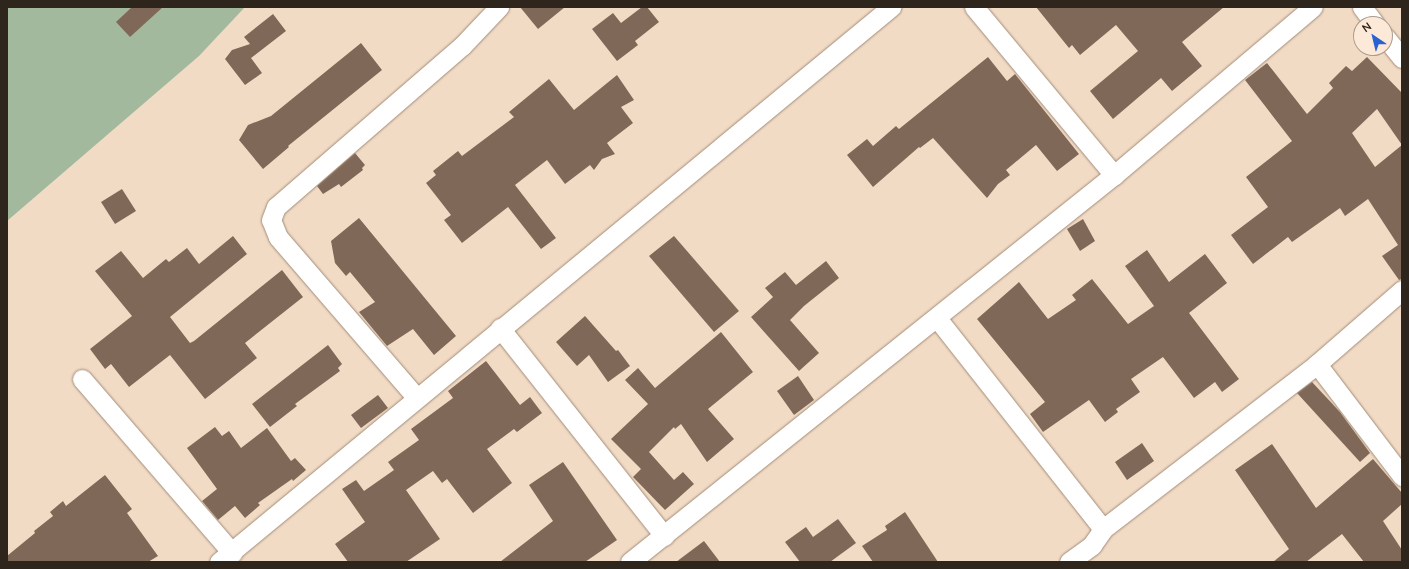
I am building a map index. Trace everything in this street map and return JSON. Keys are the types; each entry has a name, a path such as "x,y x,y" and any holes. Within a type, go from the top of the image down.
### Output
{"street":[{"path":"416,397 278,237 271,220 276,207 462,46 499,7"},
{"path":"82,379 225,557 416,397 891,7"},
{"path":"974,7 1114,175"},
{"path":"630,562 1114,175 1313,7"},
{"path":"1362,7 1369,16"},
{"path":"1393,47 1402,58"},
{"path":"1069,562 1092,545 1103,529 1317,364 1402,290"},
{"path":"937,318 1103,529"},
{"path":"500,328 664,536"},
{"path":"1317,364 1402,476"}],"green space":[{"path":"7,7 245,7 199,56 7,221"}],"building":[{"path":"132,7 163,7 130,37 116,22"},
{"path":"520,7 565,7 538,29"},
{"path":"642,7 647,7 659,22 635,41 638,45 617,61 592,29 613,13 621,23"},
{"path":"1036,7 1224,7 1182,42 1202,66 1172,91 1161,78 1113,119 1090,91 1138,51 1116,25 1080,55 1072,45 1069,48"},
{"path":"273,14 286,31 251,58 262,73 245,85 225,59 232,50 250,44 244,37"},
{"path":"361,43 382,70 288,146 289,147 263,169 239,140 248,125 271,116"},
{"path":"988,57 1007,81 1015,74 1079,154 1057,171 1036,145 1006,170 1010,175 998,184 987,198 933,138 920,148 919,147 873,187 847,155 867,139 873,146 896,126 899,129"},
{"path":"1367,57 1402,93 1402,145 1402,279 1399,280 1382,256 1398,245 1368,199 1345,216 1340,208 1292,242 1288,237 1253,264 1231,235 1268,207 1246,177 1292,141 1245,80 1267,63 1307,114 1333,88 1329,83 1346,66 1352,71","holes":["1377,109 1402,145 1375,167 1352,133"]},
{"path":"617,75 634,100 621,107 633,123 607,143 615,154 602,159 594,170 590,165 565,184 547,160 515,185 556,238 541,249 508,207 462,243 444,220 451,215 426,183 436,175 433,171 458,151 462,156 514,117 509,112 549,79 574,110"},
{"path":"355,153 365,165 362,168 363,170 341,187 339,184 323,194 317,186"},
{"path":"122,189 136,211 115,224 101,202"},
{"path":"359,218 456,336 434,355 413,329 387,346 359,312 375,302 350,272 346,276 335,263 331,241"},
{"path":"1083,219 1095,241 1080,251 1067,229"},
{"path":"233,236 247,254 170,317 190,343 282,270 303,297 245,343 257,358 205,399 170,355 129,387 111,364 105,369 90,349 132,316 95,271 121,251 143,278 166,259 169,262 187,248 199,264"},
{"path":"674,236 739,311 714,332 649,256"},
{"path":"1147,250 1169,282 1205,254 1227,283 1189,313 1239,379 1222,392 1215,382 1194,398 1163,357 1131,379 1140,392 1116,409 1118,412 1105,422 1089,400 1043,432 1030,414 1045,402 977,319 1019,282 1048,319 1076,300 1072,295 1092,279 1128,324 1154,306 1125,266"},
{"path":"826,261 839,278 804,306 790,320 819,353 799,371 751,317 773,297 765,288 785,272 796,285"},
{"path":"585,316 616,351 618,350 630,366 608,382 589,355 577,366 556,342"},
{"path":"721,332 753,372 708,409 734,439 707,462 681,424 675,429 674,427 649,452 674,480 683,472 694,484 665,510 633,477 641,469 611,439 648,404 625,380 638,368 655,388"},
{"path":"328,345 342,364 338,368 340,371 295,404 297,406 270,427 252,404"},
{"path":"486,361 520,405 530,397 542,413 517,432 514,429 487,449 512,483 473,513 447,479 442,483 433,471 406,490 440,539 406,562 348,562 335,544 365,522 342,489 356,480 364,491 394,470 388,462 419,440 411,429 453,398 448,391"},
{"path":"798,376 814,400 794,415 777,391"},
{"path":"1312,382 1340,412 1370,453 1360,462 1297,393"},
{"path":"378,395 388,408 361,428 351,415"},
{"path":"215,427 222,436 229,431 241,448 267,428 291,461 295,458 306,470 293,481 292,479 258,503 260,505 245,518 235,506 218,520 202,501 217,489 187,448"},
{"path":"1142,443 1154,461 1127,480 1115,462"},
{"path":"1272,444 1316,508 1373,459 1402,493 1402,504 1383,521 1402,550 1402,562 1364,562 1342,534 1306,562 1273,562 1289,549 1235,470"},
{"path":"563,462 617,540 585,562 500,562 553,521 529,485"},
{"path":"105,475 132,509 127,513 158,556 148,562 7,562 7,556 53,516 50,512 63,501 66,506"},
{"path":"905,512 938,562 873,562 862,546 887,530 885,526"},
{"path":"838,519 856,543 830,562 800,562 785,542 806,527 813,537"},
{"path":"704,541 720,562 676,562"}]}
